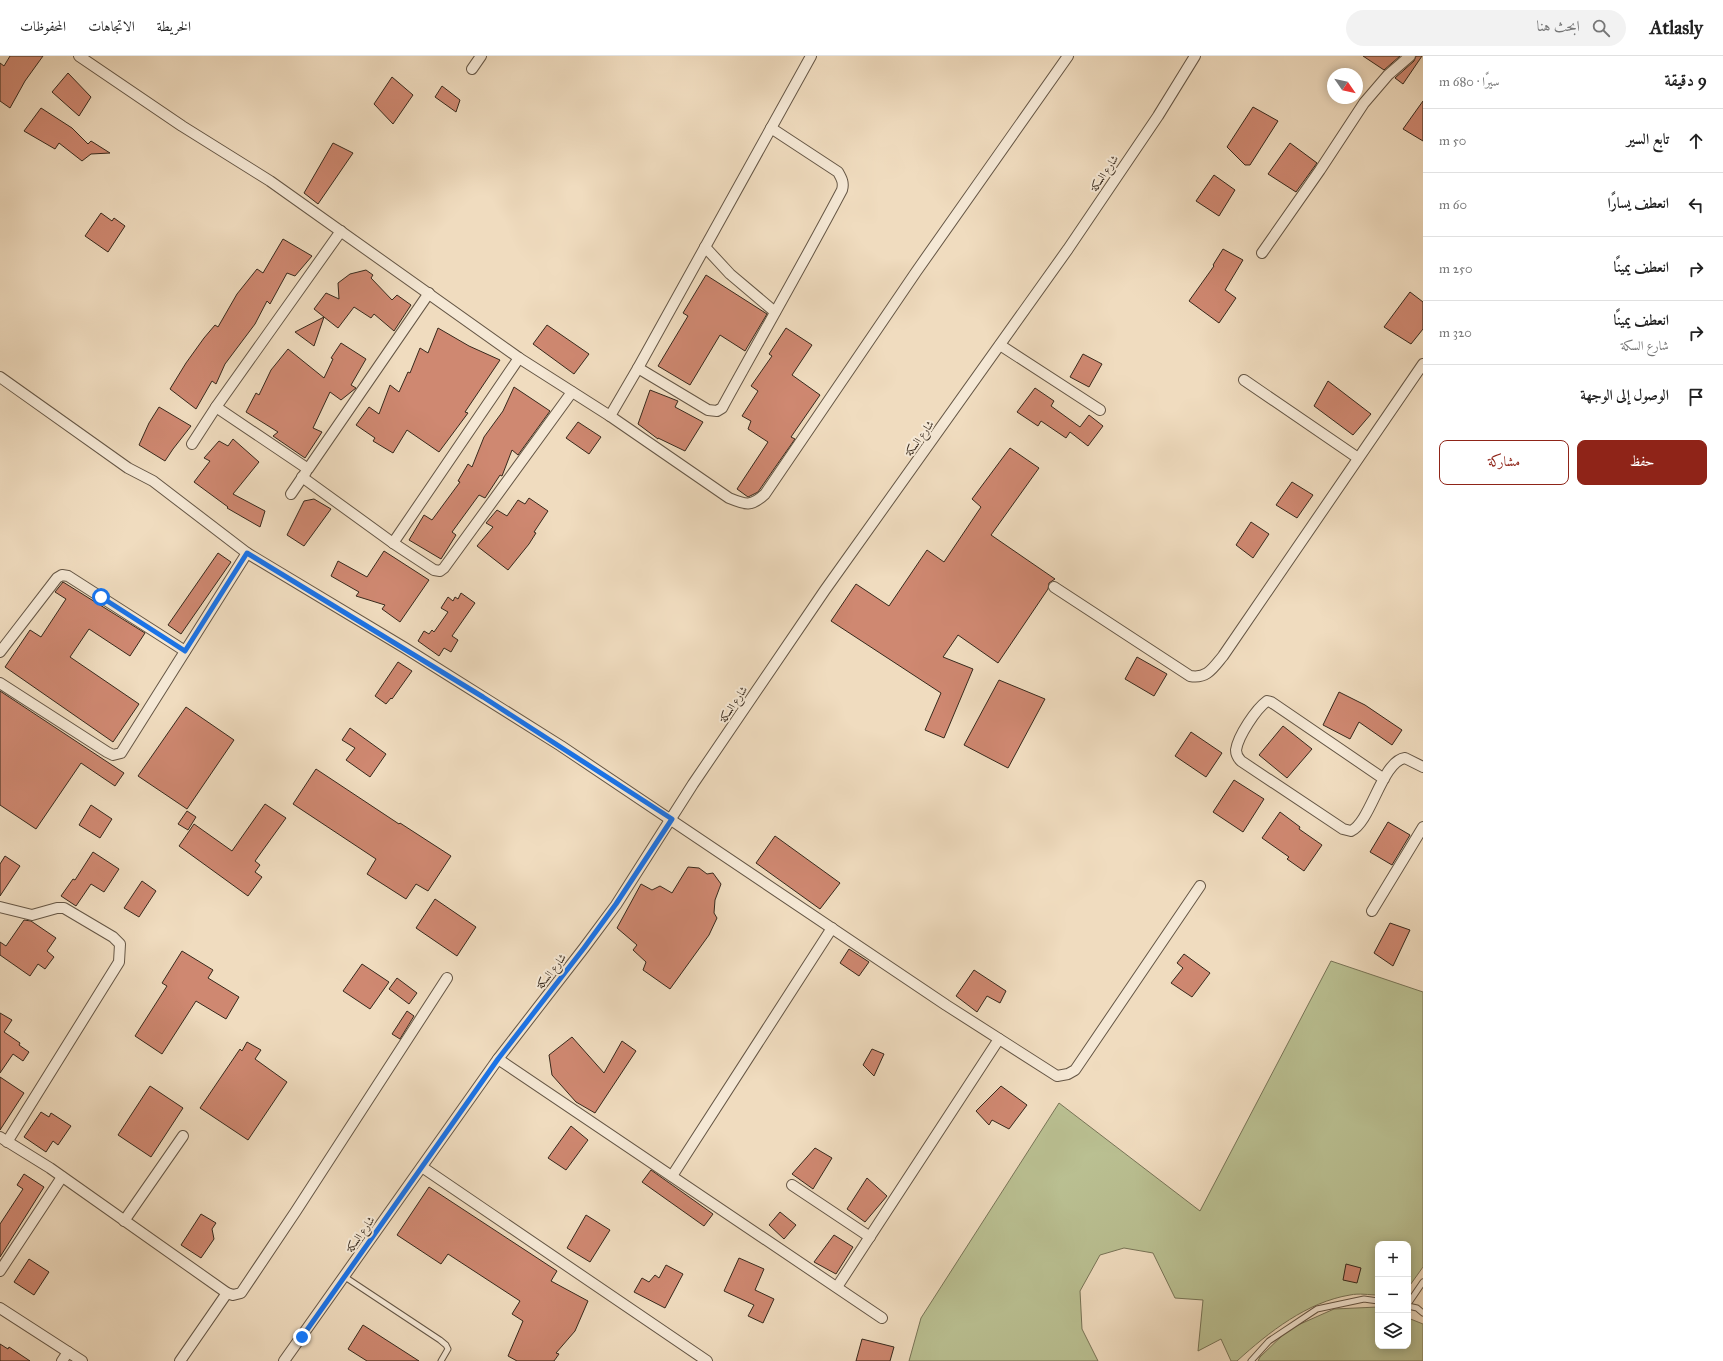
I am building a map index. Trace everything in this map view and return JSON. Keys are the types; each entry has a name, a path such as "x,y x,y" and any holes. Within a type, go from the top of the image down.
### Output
{"street":[{"path":"79,56 182,126 270,181 430,293 519,358 610,416 729,498 745,504 756,503 766,494 916,272 1068,56"},
{"path":"472,69 481,56"},
{"path":"610,416 811,56"},
{"name":"شارع السكة","path":"284,1361 345,1277 498,1059 616,904 672,819 693,784 825,590 1000,345 1158,116 1195,56"},
{"path":"1262,253 1320,170 1364,103 1388,75 1410,56"},
{"path":"638,368 708,410 718,411 722,408 814,244 844,184 838,172 771,128"},
{"path":"192,444 216,407 341,231"},
{"path":"705,247 730,274 775,312"},
{"path":"291,494 430,293"},
{"path":"1000,345 1100,410"},
{"path":"393,543 519,358"},
{"path":"1054,587 1190,676 1198,677 1205,675 1223,656 1423,364"},
{"path":"0,377 112,457 153,481 247,553 457,680 562,746 998,1039 1057,1076 1068,1074 1075,1070 1200,886"},
{"path":"1244,380 1358,458"},
{"path":"216,407 305,473 393,543 434,570 440,570 444,568 572,392"},
{"path":"0,683 107,752 114,755 121,753 247,553"},
{"path":"0,652 57,578 62,575 68,576 81,584 185,651"},
{"path":"1384,779 1271,702 1267,702 1255,713 1236,749 1237,756 1241,761 1347,830 1356,829 1384,779 1393,766 1401,759 1410,760 1423,767"},
{"path":"1372,911 1423,827"},
{"path":"0,907 32,915 57,908 64,908 113,937 120,944 119,962 4,1139 50,1168 233,1296 241,1293 447,978"},
{"path":"672,1176 832,928"},
{"path":"837,1287 998,1039"},
{"path":"498,1059 882,1318"},
{"path":"124,1221 183,1136"},
{"path":"422,1168 707,1361"},
{"path":"0,1271 62,1177"},
{"path":"792,1185 870,1237"},
{"path":"180,1361 227,1293"},
{"path":"0,1308 82,1361"},
{"path":"62,1361 68,1352"}],"lane":[{"path":"345,1277 446,1344 448,1349 441,1361"},
{"path":"1411,1300 1423,1282"},
{"path":"1251,1361 1269,1341 1317,1309 1364,1299 1375,1301"},
{"path":"1411,1306 1417,1308 1423,1313"}],"green space":[{"path":"1331,961 1423,992 1423,1267 1411,1284 1411,1241 1375,1241 1375,1295 1353,1294 1319,1304 1304,1311 1275,1329 1237,1361 1231,1361 1221,1339 1198,1351 1203,1300 1175,1298 1153,1253 1124,1248 1100,1255 1080,1291 1082,1329 1098,1361 909,1361 921,1318 1059,1103 1200,1211"},
{"path":"1375,1307 1375,1349 1411,1349 1411,1319 1423,1324 1423,1361 1258,1361 1260,1357 1289,1329 1334,1309"}],"building":[{"path":"10,56 43,56 25,81 10,108 0,101 0,63 4,66"},
{"path":"1363,56 1400,56 1384,70"},
{"path":"1416,56 1422,56 1403,84 1395,78 1414,61"},
{"path":"68,73 91,97 79,116 52,92"},
{"path":"392,77 413,95 393,124 374,104"},
{"path":"442,86 460,100 456,112 435,97"},
{"path":"1423,101 1423,141 1403,129"},
{"path":"1253,107 1278,121 1250,165 1245,165 1227,147"},
{"path":"41,108 72,128 88,144 91,141 110,153 91,154 82,161 59,143 55,149 24,131"},
{"path":"333,143 353,153 318,204 304,193"},
{"path":"1290,143 1317,163 1296,192 1268,174"},
{"path":"1214,175 1235,190 1219,216 1196,201"},
{"path":"101,213 112,221 114,218 125,226 108,252 85,236"},
{"path":"283,239 312,256 295,276 287,273 270,304 267,301 255,324 225,364 216,384 212,381 196,409 170,389 204,338 215,325 218,327 237,294 257,269 263,273"},
{"path":"1223,249 1243,260 1225,290 1236,298 1219,323 1189,301 1214,266 1213,265"},
{"path":"366,270 373,275 371,278 392,300 397,295 411,305 394,331 374,314 371,318 354,307 338,328 314,309 326,293 339,299 338,283 350,274"},
{"path":"706,275 767,314 745,351 720,335 690,385 658,366 688,316 683,313"},
{"path":"1410,292 1423,302 1423,329 1411,344 1384,327"},
{"path":"324,317 314,346 295,332"},
{"path":"547,325 589,354 574,374 533,344"},
{"path":"438,328 469,346 500,360 465,412 468,413 439,452 407,430 393,453 373,441 375,438 356,425 369,407 379,414 390,385 399,392 408,372 410,373 420,348 428,353"},
{"path":"786,328 812,345 792,375 820,395 791,437 795,439 758,492 748,497 737,489 768,442 748,429 751,421 742,416 758,391 751,386 772,356 769,354"},
{"path":"341,343 366,359 351,385 356,388 341,400 330,392 313,428 322,432 305,458 273,436 278,432 246,412 256,393 259,395 271,370 288,349 324,378 333,359 331,358"},
{"path":"1083,354 1102,364 1089,387 1070,377"},
{"path":"1328,381 1371,414 1353,435 1314,406"},
{"path":"514,387 550,411 518,455 512,450 502,476 500,475 485,498 479,495 452,532 456,535 441,559 409,540 424,515 432,520 460,482 458,481 468,464 472,467 484,437 503,411"},
{"path":"1035,388 1054,401 1051,406 1080,427 1089,415 1103,426 1088,446 1070,432 1066,438 1041,421 1038,426 1017,412"},
{"path":"650,390 678,401 675,407 703,422 685,451 658,439 638,424"},
{"path":"159,407 191,426 165,461 139,445 149,423"},
{"path":"578,422 601,437 589,454 566,438"},
{"path":"233,439 259,462 233,494 265,511 260,527 227,508 228,507 194,482 210,461 204,458 219,441 228,446"},
{"path":"1010,448 1039,468 991,535 1055,579 1049,583 1048,589 998,663 958,635 943,657 973,669 944,738 925,730 941,693 831,621 856,584 889,606 927,550 944,562 981,507 972,499"},
{"path":"1292,482 1313,495 1297,518 1276,505"},
{"path":"529,498 548,511 534,532 536,533 529,544 508,570 477,546 493,527 486,523 497,510 507,516 518,500 525,504"},
{"path":"314,499 331,509 304,546 287,535 304,501"},
{"path":"1251,522 1269,534 1253,558 1236,545"},
{"path":"384,551 429,580 400,622 382,609 385,605 356,596 359,592 331,576 338,561 367,577"},
{"path":"218,553 231,562 181,634 168,625"},
{"path":"63,582 145,633 130,656 89,629 70,657 139,704 113,742 5,667 30,630 41,637 66,599 55,592"},
{"path":"461,593 475,603 452,636 458,640 451,652 444,648 439,656 418,641 424,631 429,634 432,630 434,632 448,612 441,608 448,597 453,601 455,597 458,599"},
{"path":"1137,657 1167,674 1154,696 1125,679"},
{"path":"398,662 412,671 392,699 391,698 386,704 375,696"},
{"path":"999,680 1045,699 1008,768 964,745"},
{"path":"0,691 124,773 115,786 81,763 36,829 0,805"},
{"path":"1339,692 1365,705 1402,730 1392,745 1359,722 1350,739 1323,725"},
{"path":"186,707 234,740 187,809 138,776"},
{"path":"1283,726 1312,749 1287,778 1259,755"},
{"path":"350,728 386,754 370,777 346,760 355,748 342,740"},
{"path":"1191,732 1222,753 1206,777 1175,756"},
{"path":"316,769 399,824 400,823 451,856 428,891 416,884 406,899 367,874 376,859 293,804"},
{"path":"1234,780 1264,799 1243,832 1213,812"},
{"path":"265,804 286,818 255,861 260,865 255,872 262,877 248,896 179,846 194,824 232,851"},
{"path":"91,805 112,819 100,838 79,825"},
{"path":"187,811 196,817 188,830 178,824"},
{"path":"1280,812 1300,827 1299,829 1322,845 1304,871 1287,859 1289,857 1262,838"},
{"path":"1388,822 1410,835 1392,865 1370,852"},
{"path":"775,836 840,883 820,909 756,863"},
{"path":"93,852 119,869 104,892 91,884 76,906 61,896 73,879 75,880"},
{"path":"5,856 20,866 0,896 0,864"},
{"path":"688,867 699,868 707,874 713,873 721,884 715,900 714,913 717,918 709,935 670,989 643,970 646,962 633,950 637,945 617,928 641,884 652,890 660,886 672,893"},
{"path":"142,881 156,891 139,917 124,908"},
{"path":"435,899 476,927 457,956 416,928"},
{"path":"24,920 31,921 56,938 47,951 54,957 45,969 38,964 30,976 0,955 0,942 6,946"},
{"path":"1390,923 1410,930 1393,966 1374,953"},
{"path":"849,949 869,962 859,976 840,963"},
{"path":"182,951 213,970 208,978 239,997 226,1019 196,1001 162,1054 135,1036 167,986 162,983"},
{"path":"1184,954 1210,973 1192,997 1171,983 1183,968 1177,963"},
{"path":"362,964 389,982 370,1009 343,991"},
{"path":"974,970 1006,991 1000,1003 987,996 977,1012 956,996"},
{"path":"397,978 417,993 409,1004 389,989"},
{"path":"407,1011 414,1016 400,1039 392,1034"},
{"path":"0,1013 12,1020 4,1032 20,1043 19,1045 29,1052 23,1061 13,1054 0,1073"},
{"path":"572,1037 604,1073 622,1041 636,1051 595,1113 576,1102 552,1075 549,1055"},
{"path":"247,1042 261,1050 255,1059 287,1082 248,1140 200,1108 240,1049 242,1051"},
{"path":"872,1049 884,1054 874,1076 863,1065"},
{"path":"0,1077 24,1093 0,1130"},
{"path":"150,1086 183,1108 151,1157 118,1135"},
{"path":"1001,1086 1027,1105 1009,1129 992,1120 989,1125 976,1111"},
{"path":"41,1112 49,1117 51,1113 71,1126 58,1145 53,1141 46,1152 24,1137"},
{"path":"571,1126 588,1140 566,1170 548,1158"},
{"path":"815,1148 832,1158 813,1189 792,1174"},
{"path":"651,1170 713,1214 704,1226 642,1182"},
{"path":"24,1174 44,1187 0,1257 0,1224 23,1189 17,1185"},
{"path":"867,1178 887,1196 865,1222 847,1209"},
{"path":"429,1187 557,1271 551,1281 588,1301 575,1331 556,1353 559,1354 554,1361 517,1361 508,1356 523,1321 512,1314 520,1301 448,1254 441,1264 397,1235"},
{"path":"780,1212 796,1225 784,1239 769,1225"},
{"path":"201,1214 216,1223 212,1229 214,1239 201,1258 181,1245"},
{"path":"586,1215 610,1230 590,1262 567,1248"},
{"path":"834,1235 853,1247 836,1274 814,1262"},
{"path":"739,1258 764,1269 755,1290 774,1299 763,1323 748,1316 754,1305 724,1291"},
{"path":"29,1259 49,1272 34,1295 14,1282"},
{"path":"1346,1264 1361,1268 1357,1283 1343,1280"},
{"path":"666,1265 683,1274 665,1308 634,1292 642,1278 649,1282 655,1275 659,1278"},
{"path":"363,1325 419,1361 367,1361 348,1349"},
{"path":"862,1339 894,1347 890,1361 856,1361"},
{"path":"0,1344 8,1349 9,1347 30,1361 0,1361"}],"route":[{"path":"101,597 185,651 247,553 405,648 562,746 672,819 616,904 498,1059 302,1337"}]}
